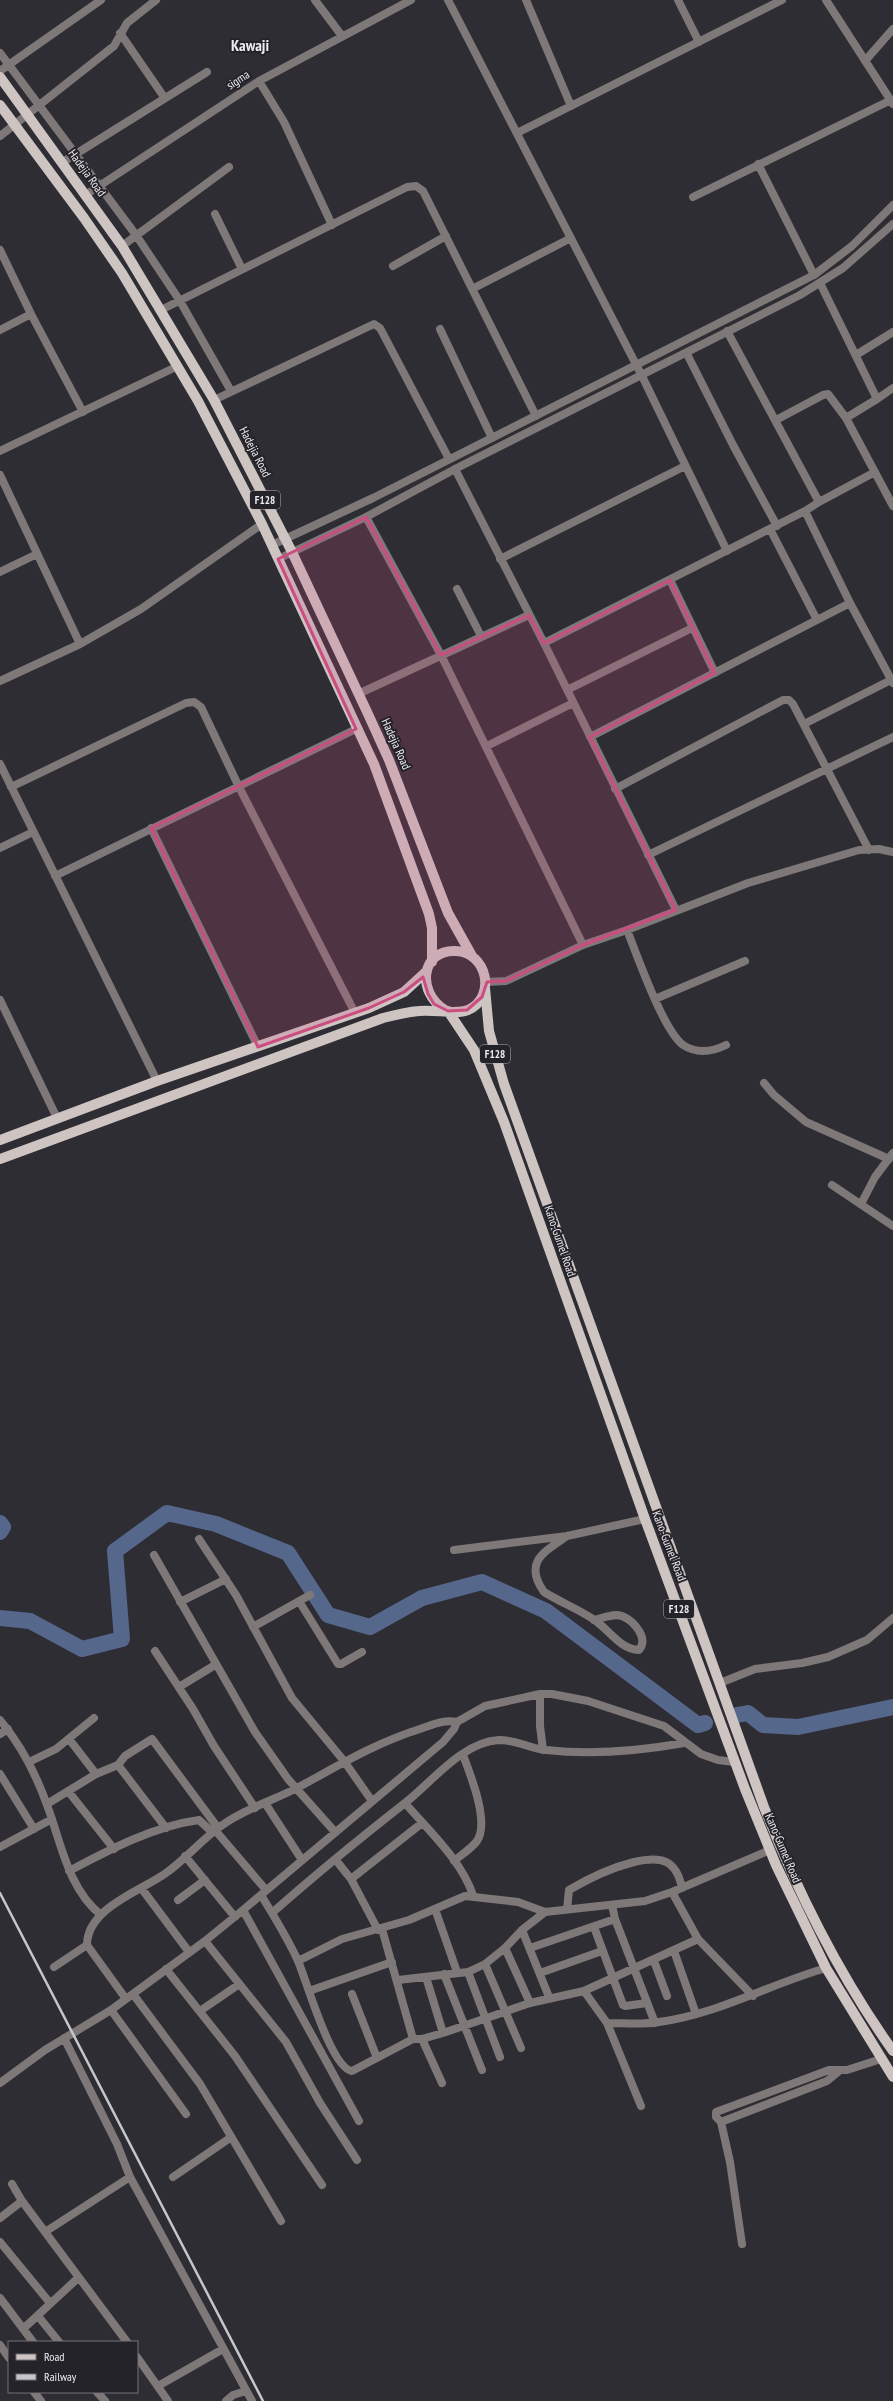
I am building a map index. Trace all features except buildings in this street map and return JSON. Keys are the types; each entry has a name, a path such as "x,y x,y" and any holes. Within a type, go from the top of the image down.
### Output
{"main road":[{"name":"Hadejia Road","path":"0,77 87,194 122,246 214,400 292,552 389,760 448,913 472,956"},
{"name":"F128","path":"0,105 84,218 122,274 178,366 262,524 356,729 374,764 429,914 432,928 429,966 425,982 428,994 434,1004 446,1011"},
{"path":"0,1140 157,1081 355,1013 404,992 442,954 455,951 472,956"},
{"name":"F128","path":"472,956 480,963 484,972 486,985"},
{"path":"0,1160 383,1018 420,1010 468,1010 482,997 486,985"},
{"name":"Kano-Gumel Road","path":"486,985 489,1031 500,1071 776,1838 806,1907 893,2051"},
{"name":"Kano-Gumel Road","path":"446,1011 474,1050 504,1122 645,1520 734,1762 770,1850 826,1968 893,2078"},
{"path":"613,1430 626,1424"},
{"path":"813,1943 824,1938"}],"street":[{"path":"0,71 101,0"},
{"path":"0,136 29,115 114,46 127,23 156,0"},
{"path":"315,0 342,36"},
{"name":"sigma","path":"87,194 259,81 412,0"},
{"path":"448,0 642,376 727,551"},
{"path":"526,0 571,106"},
{"path":"678,0 699,42"},
{"path":"517,133 782,0"},
{"path":"692,197 758,164 892,102 864,61 826,0"},
{"path":"864,61 893,29"},
{"path":"120,33 164,97"},
{"path":"0,53 136,235 180,301 232,391"},
{"path":"63,162 164,97 207,72"},
{"path":"259,81 284,122 332,225"},
{"path":"758,164 814,275"},
{"path":"122,246 229,167"},
{"path":"161,310 407,187 416,186 423,191 536,416"},
{"path":"272,545 373,498 814,275 852,246 893,205"},
{"path":"215,214 242,269"},
{"path":"278,559 366,518 455,469 687,354 727,331 820,283 862,253 893,224"},
{"path":"392,266 446,236"},
{"path":"472,289 571,238"},
{"path":"0,250 31,314 83,412"},
{"path":"820,283 878,399"},
{"path":"0,330 31,314"},
{"path":"214,400 374,324 380,328 449,459"},
{"path":"440,329 492,438"},
{"path":"727,331 819,502"},
{"path":"856,355 893,332"},
{"path":"687,354 774,527 817,620"},
{"path":"0,451 178,366"},
{"path":"846,418 878,399 893,388"},
{"path":"776,420 823,395 828,394 846,418 893,506"},
{"path":"500,559 685,466"},
{"path":"455,469 544,643 676,910"},
{"path":"544,643 805,511 875,472"},
{"path":"0,475 80,644"},
{"path":"804,724 892,682 850,603 805,511"},
{"path":"366,518 441,655 583,944"},
{"path":"0,681 80,644 141,609 262,524"},
{"path":"0,572 37,554"},
{"path":"670,580 715,673"},
{"path":"457,589 481,636"},
{"path":"590,737 850,603"},
{"path":"358,694 529,615"},
{"path":"567,690 692,628"},
{"path":"615,789 782,700 789,700 793,704 804,724 869,850"},
{"path":"12,787 186,703 194,702 201,707 238,785 355,1013"},
{"path":"487,746 573,703"},
{"path":"55,876 238,785 356,729"},
{"path":"648,856 893,737"},
{"path":"0,764 157,1081"},
{"path":"151,828 258,1047"},
{"path":"0,848 33,832"},
{"path":"486,985 506,982 583,944 627,930 748,883 838,855 869,850 893,852"},
{"path":"627,930 655,999 666,1020 682,1044 700,1052 715,1050 726,1045"},
{"path":"655,999 745,961"},
{"path":"0,1000 58,1118"},
{"path":"764,1084 774,1095 806,1122 891,1156 875,1177 861,1204"},
{"path":"832,1185 893,1226"},
{"path":"454,1550 567,1536 645,1520"},
{"path":"567,1536 542,1553 537,1559 535,1567 539,1585 550,1595 594,1620 623,1645 632,1650 639,1650 642,1647 643,1639 639,1631 622,1616 613,1615 594,1620"},
{"path":"199,1539 226,1579 292,1698 344,1761 372,1801"},
{"path":"154,1555 255,1732 296,1788 335,1832"},
{"path":"180,1602 226,1579"},
{"path":"253,1627 310,1595"},
{"path":"299,1601 338,1664 341,1664 362,1652"},
{"path":"720,1683 755,1670 802,1663 828,1657 867,1640 893,1618"},
{"path":"155,1651 180,1687 214,1746 255,1808"},
{"path":"180,1687 215,1664"},
{"path":"0,2083 64,2038 111,2010 235,1917 443,1742 454,1730 457,1722 485,1706 540,1694 588,1701 641,1717 664,1726 684,1743 701,1754 718,1760 734,1762"},
{"path":"540,1694 540,1726 543,1750"},
{"path":"29,1762 56,1749 94,1718"},
{"path":"0,1720 8,1729 29,1762 47,1804 69,1871 92,1908 101,1915"},
{"path":"281,2221 230,2138 200,2084 87,1945 87,1936 91,1926 101,1915 120,1900 142,1889 168,1872 215,1830 344,1761 402,1734 439,1722 450,1720 457,1722"},
{"path":"0,1734 8,1729"},
{"path":"69,1739 96,1774"},
{"path":"47,1804 96,1774 118,1765 125,1756 150,1739 153,1739 215,1830 263,1893 298,1961 325,2033 345,2069 352,2071 418,2039 443,2033 530,2003 584,1991 634,1968 654,1961 698,1940"},
{"path":"272,1913 335,1859 463,1755 498,1740 517,1741 543,1750 585,1753 662,1747 684,1743"},
{"path":"454,1861 476,1842 481,1828 478,1802 463,1755"},
{"path":"118,1765 166,1828"},
{"path":"0,1774 34,1829"},
{"path":"68,1791 114,1849"},
{"path":"265,1803 302,1860"},
{"path":"405,1803 454,1861 468,1883 472,1895"},
{"path":"0,1847 52,1819"},
{"path":"69,1871 114,1849 166,1828 199,1820 215,1830"},
{"path":"351,1879 422,1823"},
{"path":"298,1961 342,1939 380,1929 435,1909 452,1900 472,1895 518,1902 545,1912 645,1901 682,1888 770,1850"},
{"path":"185,1856 235,1917"},
{"path":"567,1909 570,1890 610,1868 645,1859 654,1858 669,1864 680,1878 682,1888"},
{"path":"335,1859 351,1879 380,1929 418,2039 442,2083"},
{"path":"178,1900 205,1880"},
{"path":"142,1889 189,1952"},
{"path":"672,1892 698,1940 753,1996"},
{"path":"612,1905 615,1920 655,2023"},
{"path":"435,1909 457,1972"},
{"path":"243,1910 359,2121"},
{"path":"398,1980 457,1972 468,1972 485,1964 505,1948 522,1930 545,1912"},
{"path":"530,1948 615,1920"},
{"path":"594,1927 622,2004 625,2006 647,2003"},
{"path":"522,1930 549,1998"},
{"path":"205,1940 238,1985 286,2042 320,2103 357,2160"},
{"path":"54,1967 87,1945"},
{"path":"505,1948 530,2003"},
{"path":"540,1974 602,1951"},
{"path":"674,1951 696,2014"},
{"path":"654,1961 667,1996"},
{"path":"309,1991 392,1962"},
{"path":"485,1964 521,2048"},
{"path":"607,2023 655,2023 696,2014 753,1996 794,1978 826,1968"},
{"path":"166,1969 235,2056 322,2185"},
{"path":"468,1972 484,2018 500,2057"},
{"path":"444,1974 482,2070"},
{"path":"426,1977 443,2033"},
{"path":"200,2011 238,1985"},
{"path":"584,1991 607,2023 620,2051 641,2106"},
{"path":"352,1994 377,2058"},
{"path":"111,2010 186,2114"},
{"path":"64,2038 117,2144 130,2177 252,2401"},
{"path":"721,2122 827,2081 838,2072 881,2059"},
{"path":"742,2244 730,2162 721,2122 716,2117 718,2111 828,2070 838,2072"},
{"path":"173,2177 230,2138"},
{"path":"45,2232 130,2177"},
{"path":"12,2184 22,2201 78,2278 107,2313 126,2341"},
{"path":"0,2218 22,2201"},
{"path":"0,2242 50,2304"},
{"path":"23,2329 78,2278"},
{"path":"0,2298 32,2341"},
{"path":"38,2316 57,2341"},
{"path":"0,2345 8,2357"},
{"path":"158,2386 223,2349"},
{"path":"138,2358 168,2401"},
{"path":"226,2401 233,2395 246,2391"},
{"path":"35,2393 41,2401"},
{"path":"98,2393 105,2401"}],"highlighted area":[{"path":"366,517 441,655 529,615 544,643 670,580 715,673 590,737 676,910 583,945 506,981 487,982 482,997 467,1010 448,1011 434,1004 428,994 423,977 404,992 369,1008 258,1047 151,828 356,729 278,559"}],"waterway":[{"path":"0,1618 30,1621 82,1649 122,1639 115,1551 167,1513 216,1524 288,1553 328,1615 370,1627 422,1598 482,1582 546,1611 698,1725 705,1723"},
{"path":"0,1523 3,1527 0,1532"},
{"path":"737,1715 748,1713 763,1725 798,1727 893,1707"}],"railway":[{"path":"0,1893 263,2401"}],"district":[{"name":"Kawaji","path":"250,45"}]}
